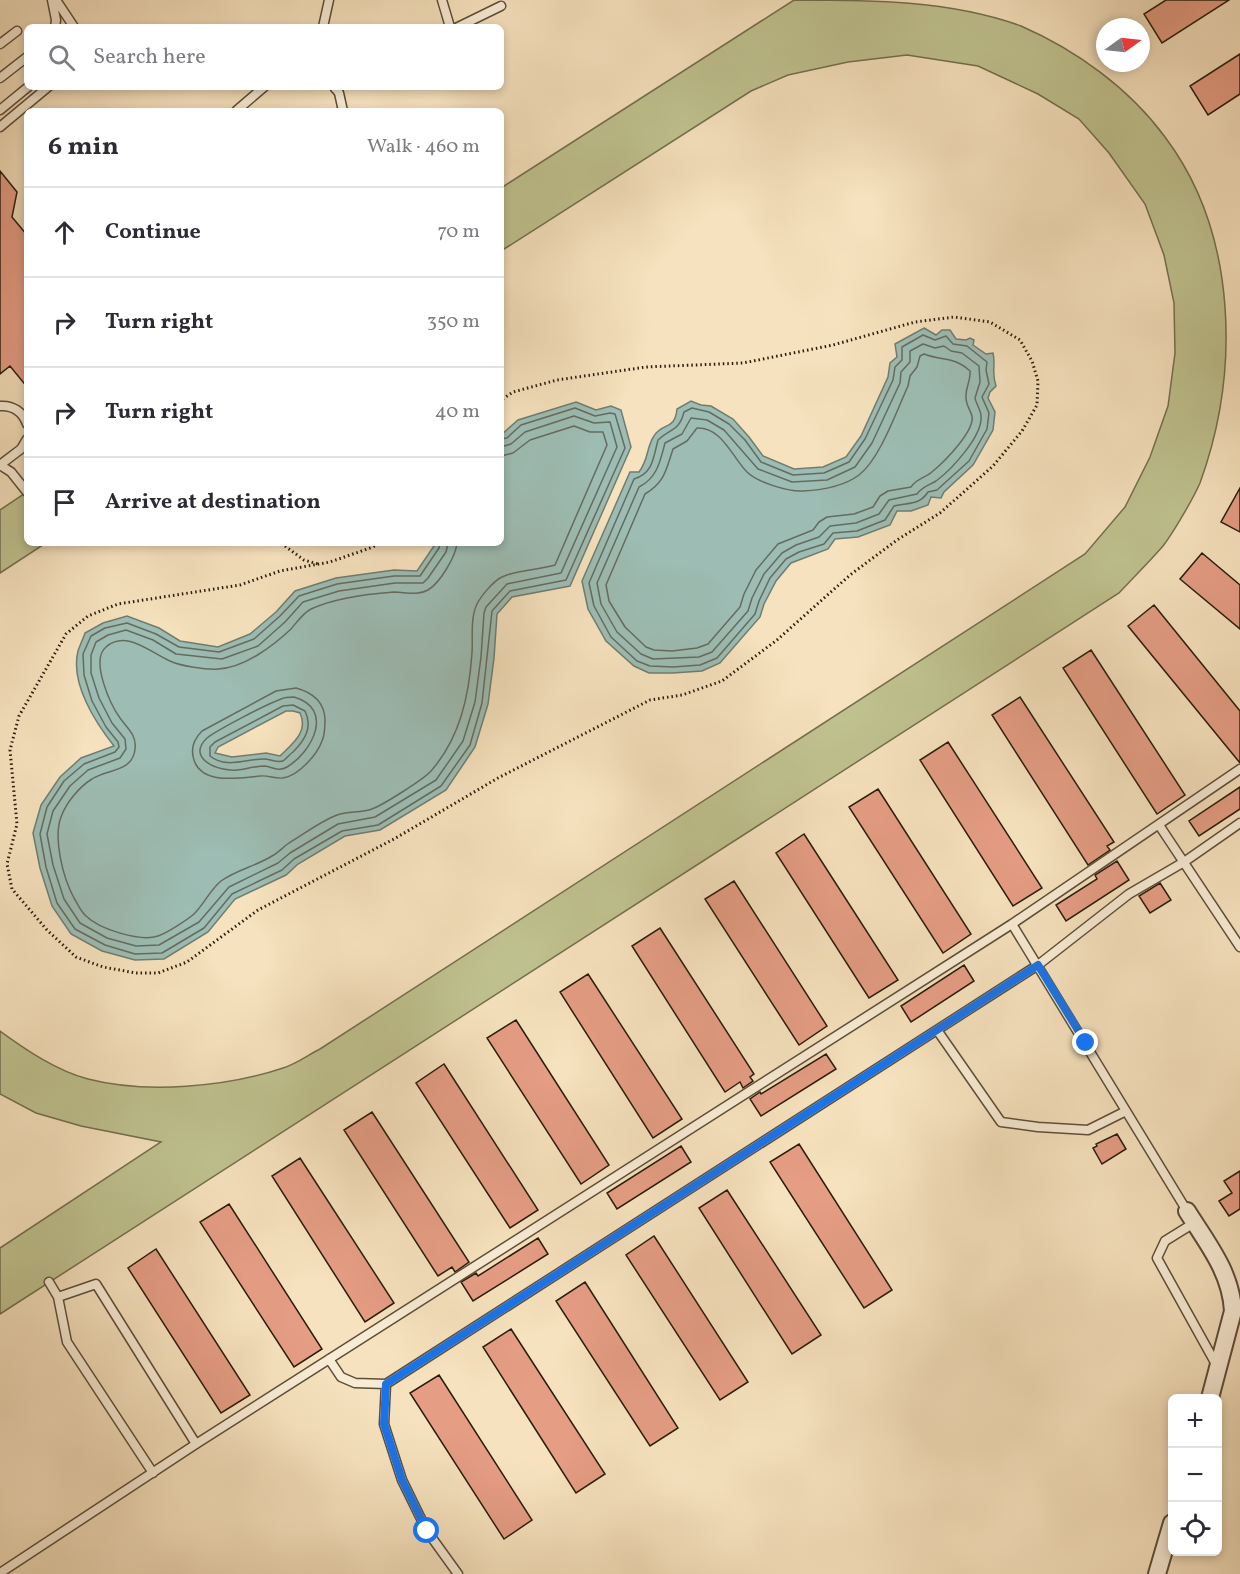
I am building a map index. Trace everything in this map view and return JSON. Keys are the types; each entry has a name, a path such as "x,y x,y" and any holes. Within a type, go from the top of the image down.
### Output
{"street":[{"path":"1191,1217 1224,1269 1232,1300 1233,1311 1211,1394"},
{"path":"1157,1574 1168,1539"}],"lane":[{"path":"54,0 65,12 71,24"},
{"path":"54,0 55,24"},
{"path":"324,24 329,0"},
{"path":"442,0 449,24"},
{"path":"464,24 501,6"},
{"path":"0,44 17,31"},
{"path":"0,78 24,59"},
{"path":"0,110 24,90"},
{"path":"0,127 44,90"},
{"path":"240,108 260,90"},
{"path":"338,90 342,108"},
{"path":"0,406 14,408 24,418"},
{"path":"24,444 0,465 11,472 24,488"},
{"path":"0,1573 196,1444 1012,924 1240,769"},
{"path":"329,1359 341,1377 355,1383 386,1384 1038,965 1128,894 1184,862 1240,822"},
{"path":"1160,825 1240,947"},
{"path":"1012,924 1191,1217 1165,1241 1157,1258 1218,1369"},
{"path":"937,1030 1001,1122 1088,1130 1126,1111"},
{"path":"49,1282 58,1297 67,1342 153,1473"},
{"path":"58,1297 96,1284 196,1444"},
{"path":"386,1384 384,1424 402,1480 427,1531 458,1574"}],"path":[{"path":"375,546 320,564 280,571 240,585 118,604 88,616 66,634 19,716 10,750 17,824 6,864 12,889 47,930 76,957 103,967 136,973 158,973 187,962 258,910 394,839 498,778 650,700 682,695 722,681 777,640 850,575 897,540 940,513 993,466 1022,431 1037,405 1038,381 1032,361 1020,340 990,322 954,317 915,322 833,345 743,363 646,368 557,380 513,392 504,398"},
{"path":"285,546 304,560 320,564"}],"green space":[{"path":"794,0 909,3 994,17 1042,36 1081,59 1096,69 1096,72 1100,72 1151,119 1189,175 1207,217 1219,260 1225,305 1226,351 1222,396 1213,441 1200,483 1177,525 1163,546 1119,593 0,1314 0,1248 161,1142 81,1126 36,1113 0,1094 0,1031 65,1071 111,1084 160,1087 212,1084 261,1075 293,1064 320,1049 1085,554 1125,507 1150,457 1168,406 1175,353 1174,303 1164,255 1145,204 1109,153 1079,119 1038,94 978,66 907,55 848,62 788,75 751,91 504,249 504,186"},
{"path":"24,494 24,546 41,546 0,573 0,510"}],"water":[{"path":"924,328 936,335 942,330 950,330 956,339 970,338 974,340 973,345 986,354 993,353 994,357 996,386 988,398 995,412 993,430 973,465 944,492 941,498 931,497 928,505 911,511 897,511 890,525 858,537 835,539 828,549 791,563 776,581 760,617 720,663 702,671 649,673 634,666 606,641 588,609 582,581 630,472 639,472 654,436 674,421 677,409 691,401 711,406 733,419 763,456 794,469 823,467 846,457 861,436 888,377 890,363 897,357 895,344"},
{"path":"576,402 596,410 611,406 621,410 631,447 570,586 512,597 497,614 488,704 475,747 446,790 380,830 345,836 298,864 286,875 235,899 208,932 164,959 135,960 102,951 71,934 52,906 40,868 33,833 41,805 60,777 81,758 114,746 92,714 81,689 76,663 85,633 103,623 127,616 159,628 180,641 218,647 250,634 276,612 295,591 336,578 394,570 417,571 434,546 504,546 504,432 518,420","holes":["286,711 300,713 301,732 280,756 266,753 232,757 215,753 218,747"]}],"building":[{"path":"1166,0 1229,0 1162,43 1150,24 1150,18 1146,18 1144,14"},
{"path":"1240,54 1240,94 1208,115 1190,86"},
{"path":"0,171 17,192 12,217 24,231 24,383 10,366 0,374"},
{"path":"1240,488 1240,532 1221,522"},
{"path":"1202,553 1240,585 1240,629 1180,579"},
{"path":"1154,605 1240,711 1240,763 1128,626"},
{"path":"1091,650 1185,795 1157,814 1063,668"},
{"path":"1020,697 1114,842 1107,846 1110,850 1088,865 992,715"},
{"path":"948,742 1042,888 1013,906 920,760"},
{"path":"1240,787 1240,809 1199,836 1189,821"},
{"path":"878,789 971,934 943,953 849,807"},
{"path":"804,834 898,980 869,998 776,853"},
{"path":"1117,861 1129,880 1066,921 1056,905 1097,879 1095,875"},
{"path":"734,881 827,1026 799,1045 705,899"},
{"path":"1160,883 1171,900 1150,913 1139,896"},
{"path":"660,928 754,1074 750,1077 753,1081 743,1088 740,1082 725,1092 632,946"},
{"path":"964,965 974,981 911,1022 901,1006"},
{"path":"588,974 682,1119 653,1138 560,992"},
{"path":"516,1020 609,1165 581,1184 487,1038"},
{"path":"826,1054 836,1069 761,1116 750,1099"},
{"path":"444,1064 538,1210 510,1228 416,1083"},
{"path":"372,1112 469,1262 455,1272 452,1267 438,1276 344,1130"},
{"path":"1117,1134 1126,1149 1102,1164 1093,1148 1097,1146 1096,1144"},
{"path":"799,1144 892,1290 864,1308 770,1162"},
{"path":"681,1146 691,1162 617,1209 607,1193"},
{"path":"300,1158 394,1303 365,1322 272,1176"},
{"path":"1240,1171 1240,1209 1229,1216 1219,1201 1232,1193 1224,1181"},
{"path":"727,1190 821,1335 792,1354 699,1208"},
{"path":"229,1204 322,1349 294,1367 200,1222"},
{"path":"654,1236 748,1382 720,1400 626,1255"},
{"path":"538,1238 548,1254 473,1301 461,1282 476,1273 478,1276"},
{"path":"156,1249 250,1395 221,1413 128,1268"},
{"path":"585,1282 678,1428 650,1446 556,1301"},
{"path":"511,1329 605,1474 576,1493 483,1347"},
{"path":"439,1375 532,1520 504,1539 410,1393"}],"route":[{"path":"427,1531 402,1480 384,1424 386,1384 1038,965 1086,1043"}]}
